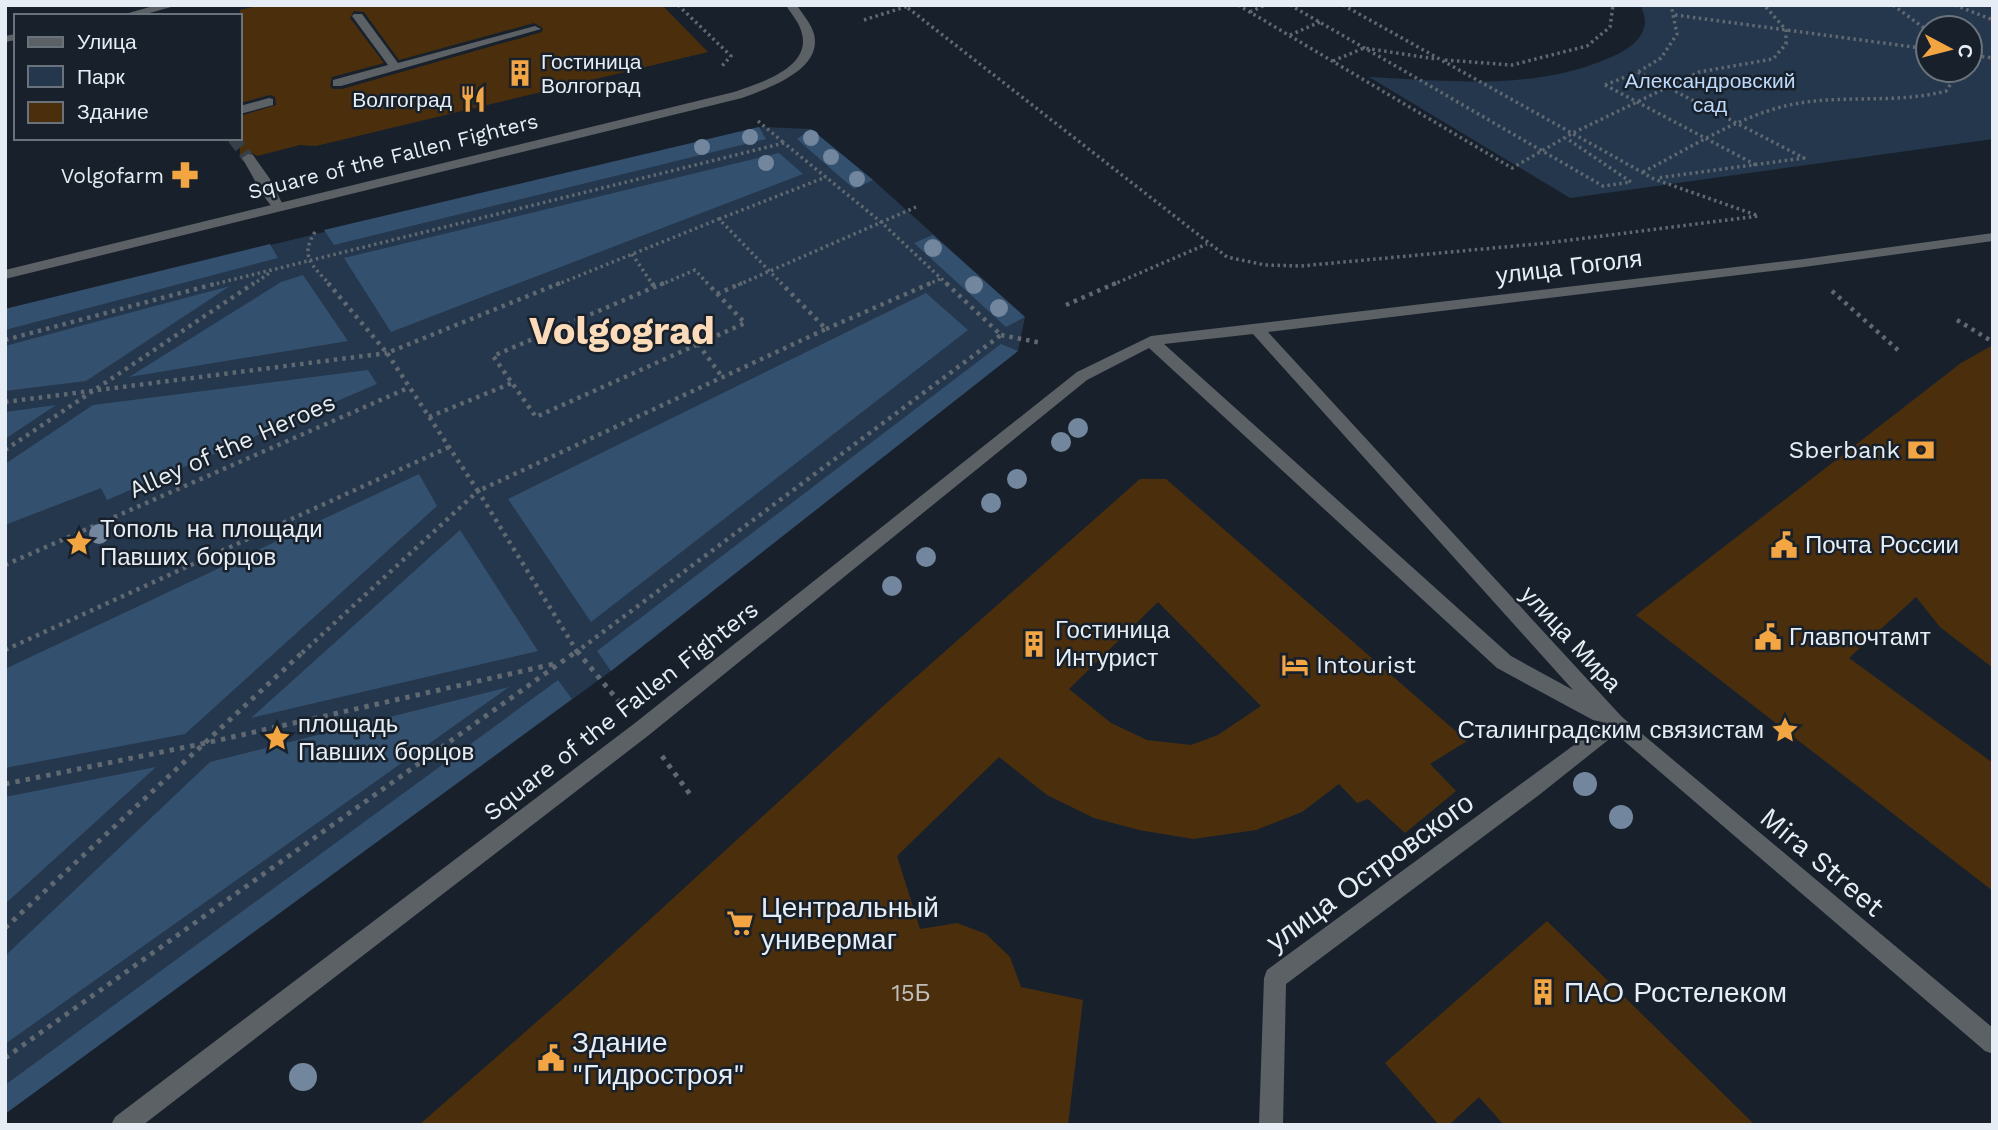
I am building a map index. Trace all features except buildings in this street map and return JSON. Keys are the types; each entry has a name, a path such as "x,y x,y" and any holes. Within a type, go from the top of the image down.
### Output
{"street":[{"path":"127,13 173,5"},
{"name":"Square of the Fallen Fighters","path":"5,275 738,95 788,72 800,63 809,45 808,35 790,5"},
{"path":"358,16 395,67"},
{"path":"337,83 535,29"},
{"path":"242,109 269,102"},
{"path":"248,158 263,179 277,207"},
{"name":"улица Гоголя","path":"1151,341 1804,263 1993,237"},
{"name":"улица Мира","path":"1255,327 1615,723"},
{"name":"Square of the Fallen Fighters","path":"123,1125 642,729 1082,376 1151,341"},
{"name":"улица Мира","path":"1151,341 1504,662 1615,723"},
{"name":"Mira Street","path":"1615,723 1993,1043"},
{"name":"улица Островского","path":"1271,1125 1275,978 1532,789 1615,723"}],"path":[{"path":"678,5 731,56 719,69"},
{"path":"1238,5 1512,167 1573,133 1699,72 1773,59 1786,44 1786,30 1764,5"},
{"path":"1250,12 1265,5"},
{"path":"1290,5 1603,186 1631,183 1566,138"},
{"path":"864,20 908,6 1207,244 1227,257 1265,265 1301,266 1548,243 1759,216 1654,178 1343,5"},
{"path":"1332,61 1364,48 1468,64 1512,65 1587,46 1610,27 1614,5"},
{"path":"1671,5 1677,34 1661,58 1638,72 1605,85 1756,165"},
{"path":"1893,5 1914,21"},
{"path":"1955,5 1993,20"},
{"path":"1675,15 1914,47"},
{"path":"1289,35 1320,22"},
{"path":"1638,72 1804,158 1654,178"},
{"path":"1643,172 1738,124 1784,106 1822,100 1877,101 1919,97 1946,91 1951,84"},
{"path":"755,118 881,222 1001,335 1042,343"},
{"path":"5,340 308,259 784,143"},
{"path":"5,402 387,354 826,177"},
{"path":"717,294 916,206"},
{"path":"719,219 826,329"},
{"path":"319,226 307,245 308,259 387,354 478,491 577,652 642,729 692,797"},
{"path":"1066,305 1207,244"},
{"path":"632,254 655,288"},
{"path":"5,450 275,269"},
{"path":"695,270 717,294 744,323 536,417 493,356 695,270"},
{"path":"5,928 478,491 826,329 941,279"},
{"path":"1832,291 1899,351"},
{"path":"1957,320 1993,342"},
{"path":"5,1058 577,652 1001,335"},
{"path":"698,344 723,378"},
{"path":"429,417 512,383"},
{"name":"Alley of the Heroes","path":"5,565 408,388"},
{"path":"5,650 449,447"},
{"path":"5,784 206,743 563,662"}],"green space":[{"name":"Александровский сад","path":"1641,5 1993,5 1993,139 1570,198 1369,77 1491,81 1551,75 1580,68 1627,49 1638,39 1645,21"},
{"name":"площадь Павших борцов","path":"759,127 811,129 873,180 1025,317 1018,351 611,671 5,1114 5,309"}],"shaded area":[{"path":"759,127 766,139 334,245 324,230"},
{"path":"811,129 873,180 854,189 797,139"},
{"path":"779,153 803,174 391,332 344,258"},
{"path":"933,235 1025,317 1006,327 914,243"},
{"path":"270,244 278,258 5,330 5,309"},
{"path":"303,275 348,341 129,377 281,282"},
{"path":"230,286 86,381 5,391 5,346"},
{"path":"926,293 968,330 591,622 508,499"},
{"path":"1001,344 1018,351 611,671 597,651"},
{"path":"368,370 377,384 107,500 101,488 5,525 5,464 93,405"},
{"path":"56,405 5,439 5,412"},
{"path":"419,474 437,506 185,734 5,768 5,669"},
{"path":"460,530 538,651 251,718"},
{"path":"558,680 572,699 5,1114 5,1085"},
{"path":"509,687 5,1044 5,956 210,762"},
{"path":"156,767 5,904 5,797"}],"tunnel":[{"path":"234,140 248,158"}],"place":[{"name":"Гостиница Волгоград","path":"520,73"},
{"name":"Волгоград","path":"473,99"},
{"name":"Volgofarm","path":"185,175"},
{"name":"Sberbank","path":"1921,450"},
{"name":"Тополь на площади Павших борцов","path":"79,543"},
{"name":"Почта России","path":"1784,545"},
{"name":"Главпочтамт","path":"1768,637"},
{"name":"Гостиница Интурист","path":"1034,644"},
{"name":"Intourist","path":"1295,665"},
{"name":"Сталинградским связистам","path":"1785,730"},
{"name":"площадь Павших борцов","path":"277,738"},
{"name":"Центральный универмаг","path":"740,923"},
{"name":"ПАО Ростелеком","path":"1543,992"},
{"name":"Здание \"Гидростроя\"","path":"551,1058"}],"district":[{"name":"Volgograd","path":"622,331"}]}
